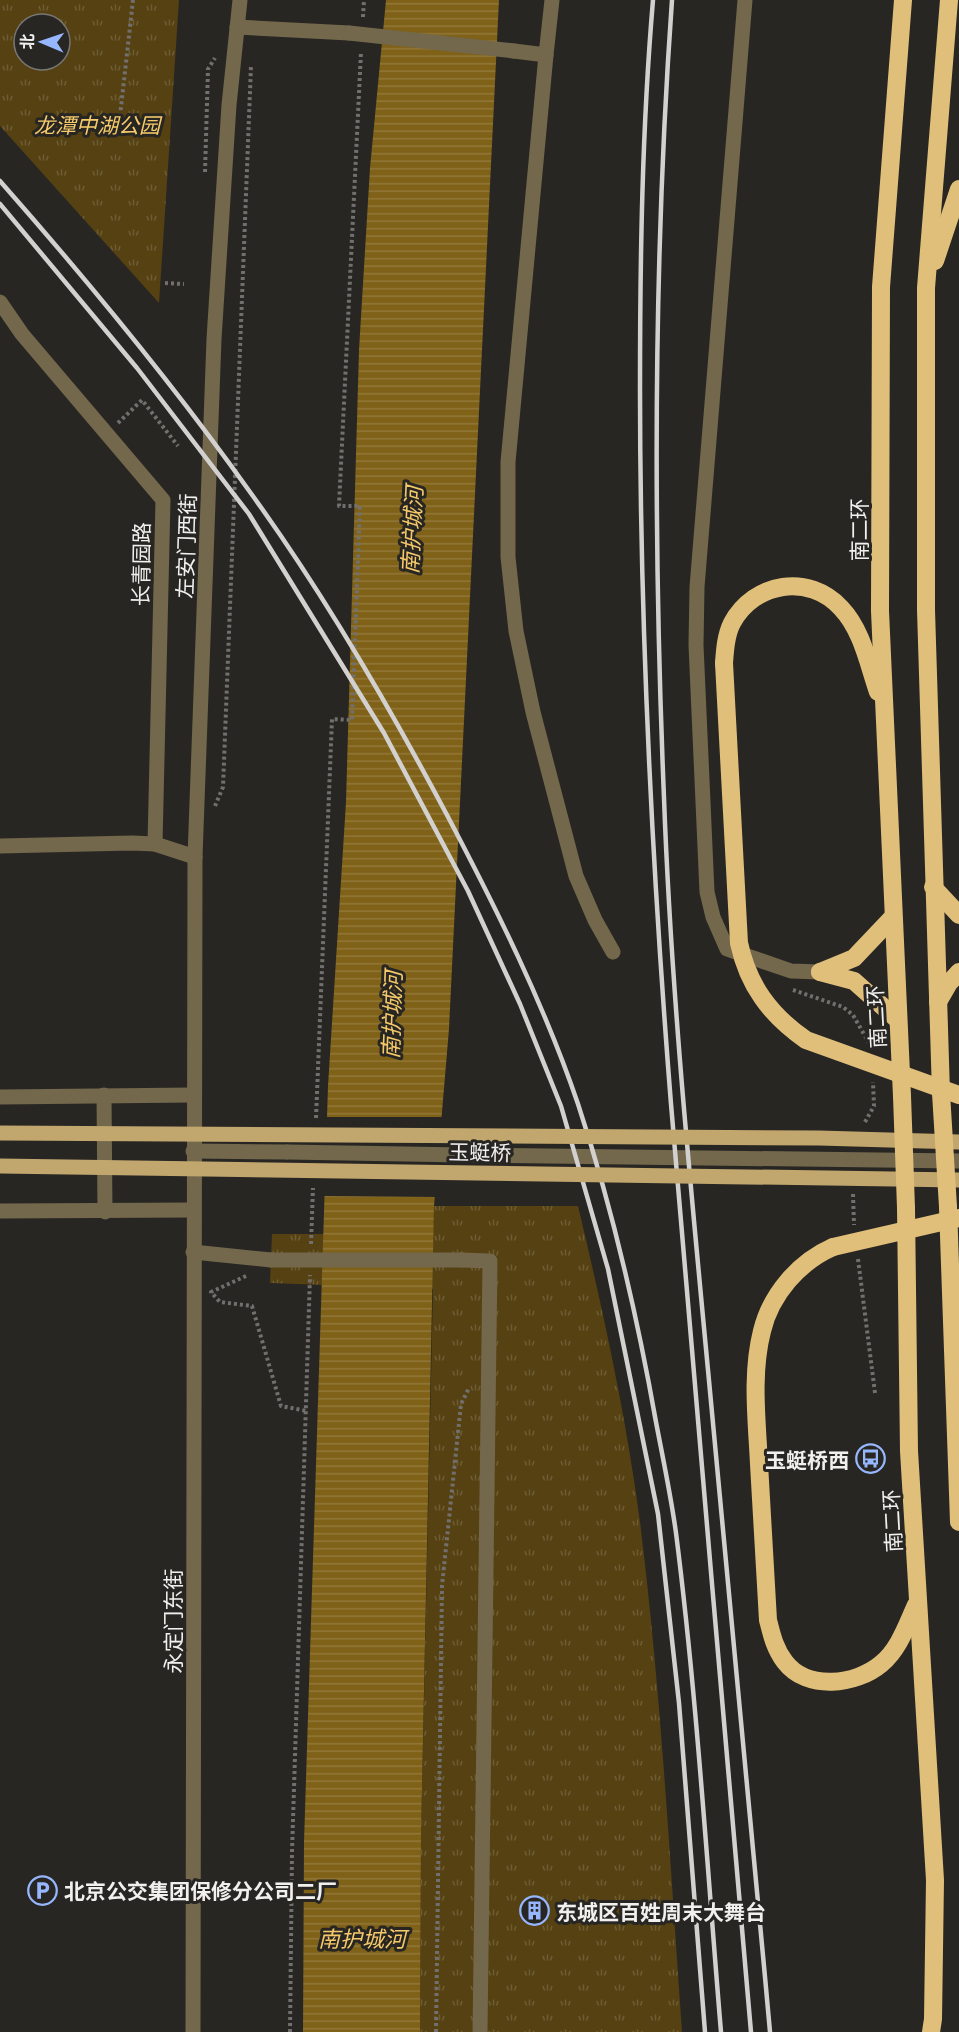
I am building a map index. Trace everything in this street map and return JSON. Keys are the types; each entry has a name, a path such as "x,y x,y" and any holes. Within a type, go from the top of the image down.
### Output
{"highway":[{"name":"南二环","path":"903,0 881,286 880,611 906,1208 909,1451 935,1880 931,2032"},
{"path":"949,0 926,288 926,610 938,1004 950,1094 955,1277 952,1311 959,1522"},
{"path":"926,288 959,189"},
{"path":"885,710 856,628 841,608 815,590 801,586 783,586 766,590 752,599 731,624 725,644 724,663 737,921 744,964 753,986 785,1026 806,1040 950,1094"},
{"path":"933,887 959,915"},
{"path":"820,972 854,958 892,918"},
{"path":"820,972 854,981 898,1020"},
{"path":"938,1004 949,983 959,972"},
{"path":"918,1601 897,1646 881,1664 865,1675 845,1682 822,1682 802,1676 786,1664 774,1645 768,1620 757,1424 758,1353 762,1330 782,1288 816,1254 953,1212"},
{"path":"952,1311 959,1336"}],"main road":[{"name":"玉蜓桥","path":"0,1133 819,1138 959,1142"},
{"name":"玉蜓桥","path":"0,1166 959,1180"}],"street":[{"name":"左安门西街","path":"193,1151 195,857 214,350 229,105 240,0"},
{"path":"552,0 508,462 508,557 516,631 544,756 576,876 595,920 614,952"},
{"path":"745,0 697,587 696,645 707,892 713,917 727,949 791,971 820,972"},
{"path":"237,27 348,33 546,55"},
{"name":"长青园路","path":"0,302 22,334 163,500 155,844"},
{"path":"0,846 155,844 195,857"},
{"path":"104,1095 105,1212"},
{"path":"0,1097 193,1095"},
{"path":"193,1151 959,1161"},
{"name":"永定门东街","path":"193,1151 193,2032"},
{"path":"0,1211 193,1210"},
{"path":"193,1252 271,1260 490,1260 480,2032"}],"path":[{"path":"118,134 133,0"},
{"path":"363,20 364,0"},
{"path":"315,1129 332,719 352,720 360,506 339,506 362,44"},
{"path":"211,817 223,787 250,106"},
{"path":"165,283 184,284"},
{"path":"118,424 142,400 178,446"},
{"path":"789,989 843,1006 853,1015 871,1047"},
{"path":"865,1122 874,1106 873,1076"},
{"path":"311,1246 314,1176"},
{"path":"853,1188 855,1230"},
{"path":"858,1253 875,1393"},
{"path":"290,2032 292,1852 310,1270"},
{"path":"211,1292 220,1302 252,1306 281,1406 307,1411"},
{"path":"436,2032 442,1586 461,1404 477,1374 489,1372"}],"green space":[{"name":"龙潭中湖公园","path":"0,0 179,0 159,303 0,126"},
{"path":"434,1206 578,1206 613,1363 640,1522 659,1713 682,2032 420,2032 421,1835 433,1289 270,1283 272,1234 433,1234"}],"water":[{"name":"南护城河","path":"386,0 499,0 449,1029 434,1206 421,1835 420,2032 303,2032 304,1842 328,1086 346,802 359,350 370,168"}],"pier":[{"path":"324,1117 445,1117 438,1197 321,1196"}],"railway":[{"path":"653,0 644,145 640,340 642,568 648,747 671,1104 751,2032"},
{"path":"672,0 661,200 657,399 660,698 667,870 688,1155 770,2032"},
{"path":"0,181 97,295 191,412 304,570 354,650 425,773 501,921 535,993 565,1067 602,1182 623,1262 641,1342 672,1505 696,1720 721,2032"},
{"path":"0,204 137,368 249,514 384,733 468,891 520,1004 561,1106 608,1269 658,1514 679,1703 705,2032"}],"place":[{"name":"玉蜓桥西","path":"870,1459"},
{"name":"北京公交集团保修分公司二厂","path":"43,1890"},
{"name":"东城区百姓周末大舞台","path":"535,1911"}]}
